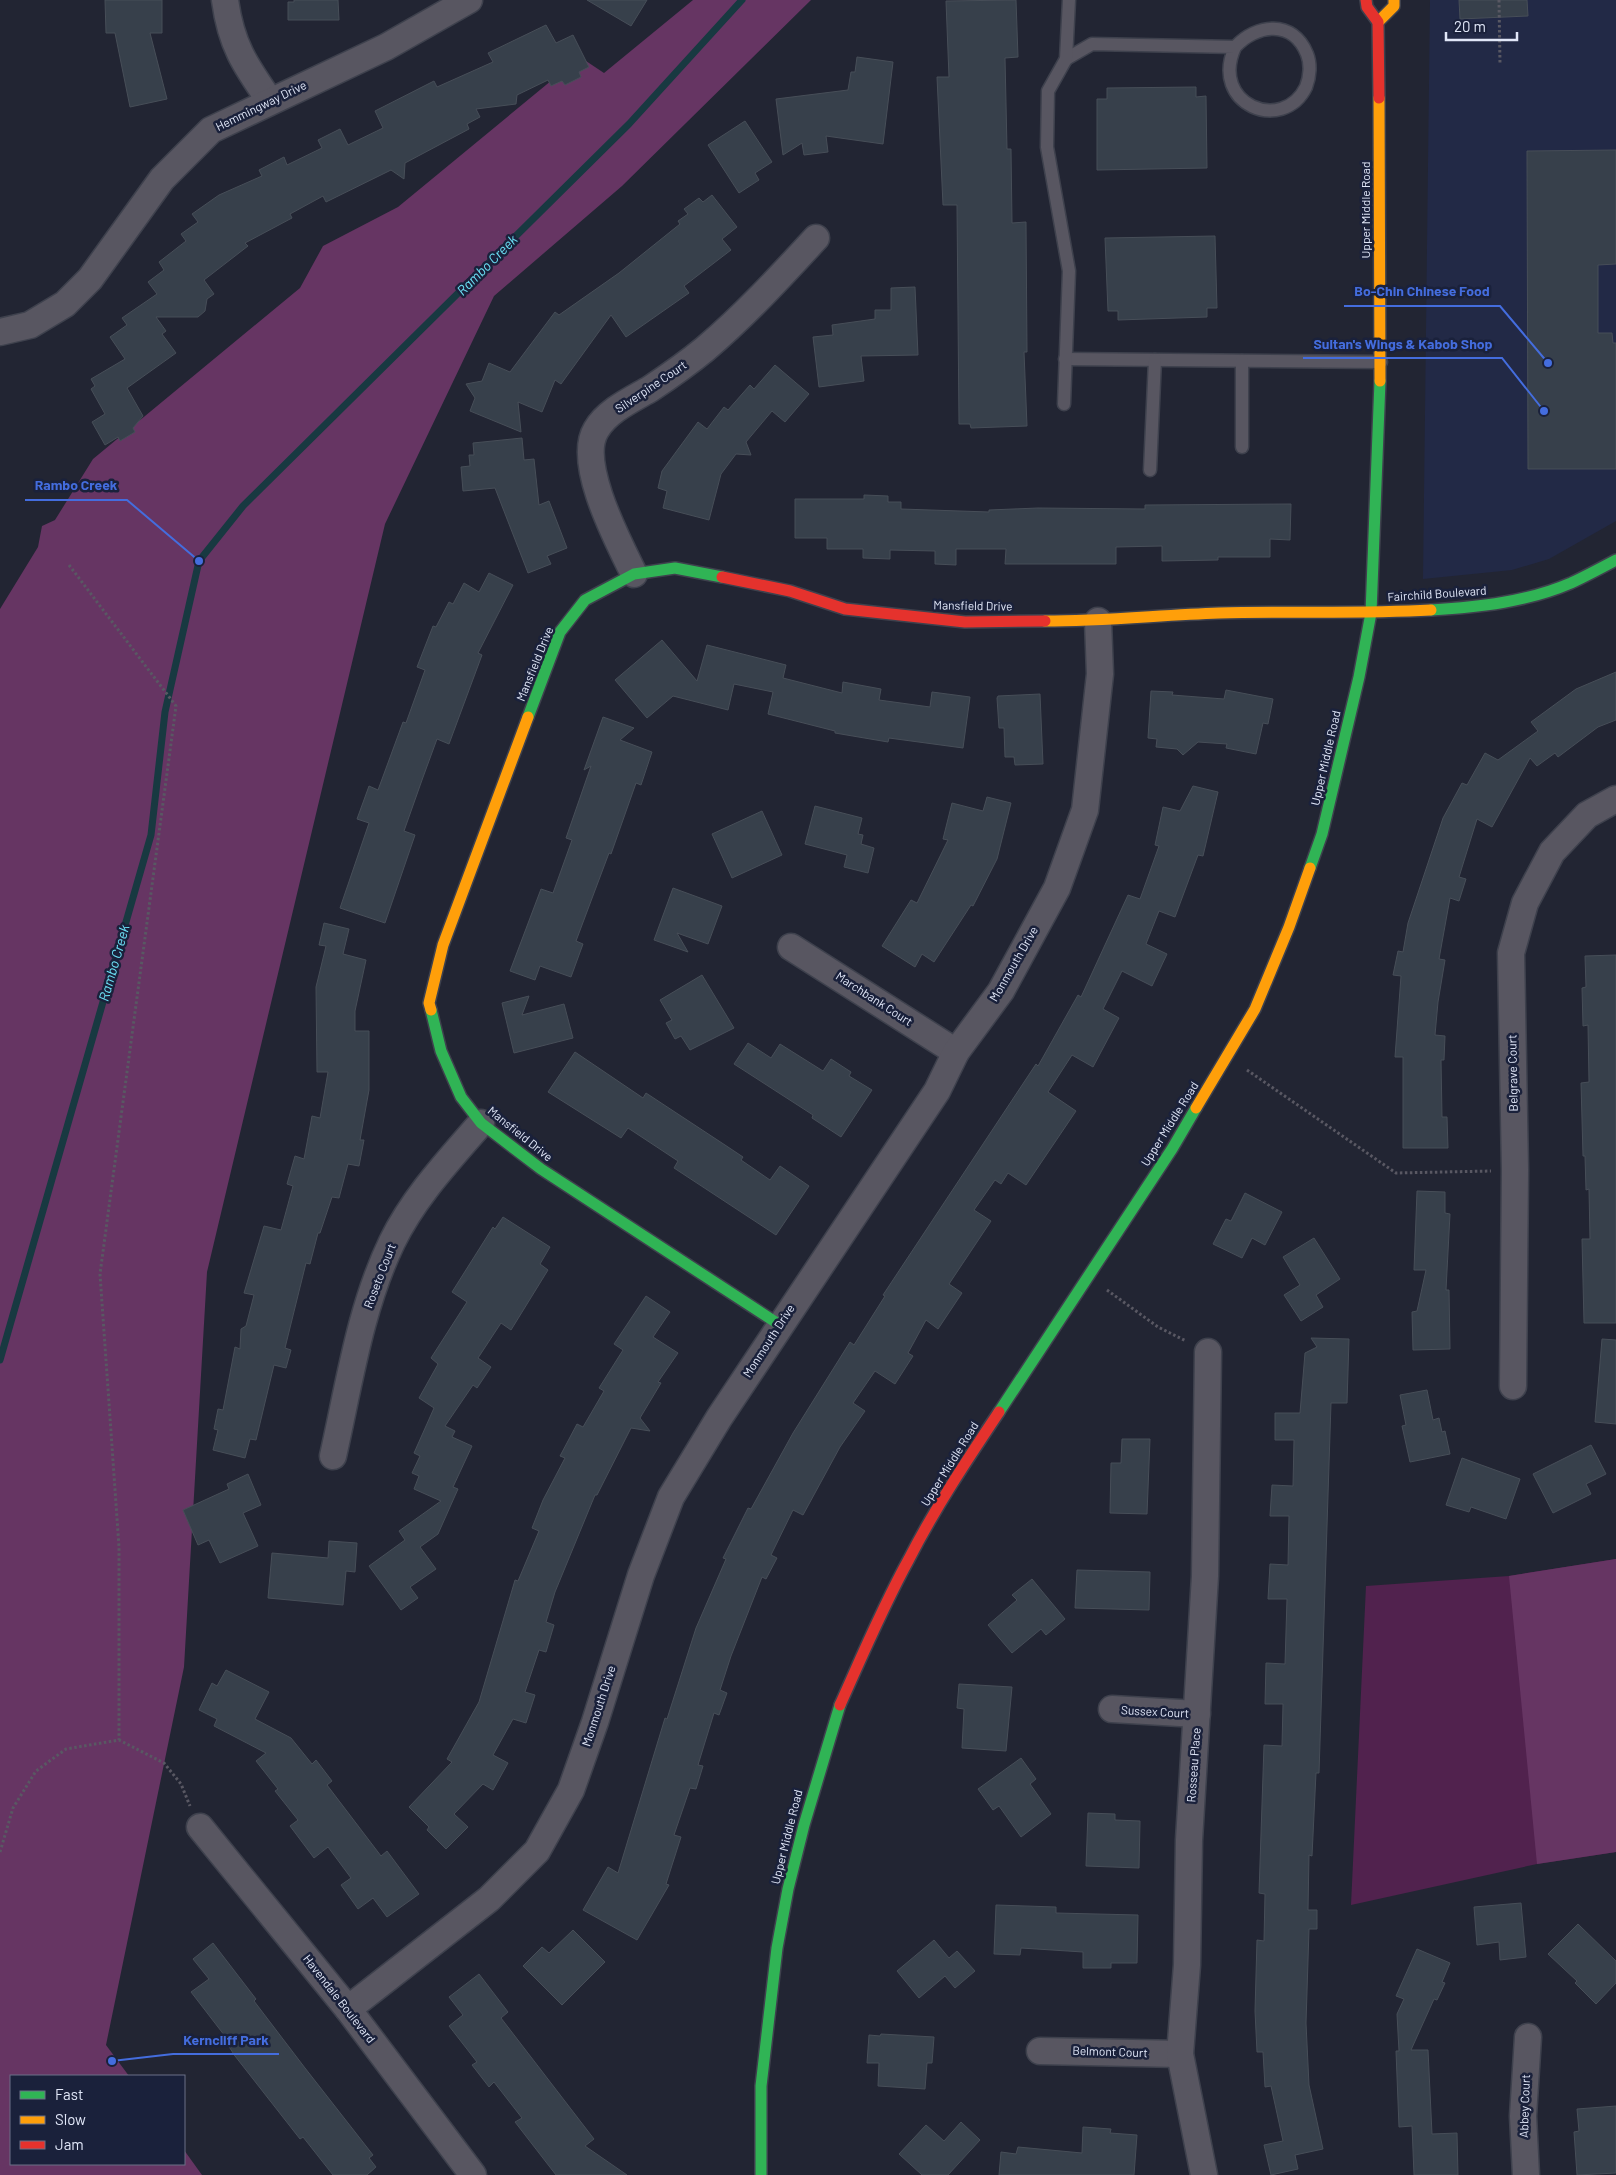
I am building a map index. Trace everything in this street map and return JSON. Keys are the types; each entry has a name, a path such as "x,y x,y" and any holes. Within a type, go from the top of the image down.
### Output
{"street":[{"path":"225,0 234,44 246,67 270,101"},
{"name":"Hemmingway Drive","path":"0,332 30,324 65,304 90,279 162,179 211,130 386,47 470,0"},
{"name":"Upper Middle Road","path":"761,2175 761,2086 777,1948 801,1834 839,1708 878,1619 909,1558 950,1486 1088,1277 1228,1056 1262,991 1289,927 1322,834 1359,677 1371,612 1381,362 1378,22 1367,7 1366,0"},
{"path":"1378,22 1394,6 1394,0"},
{"name":"Silverpine Court","path":"634,574 601,505 591,456 595,431 615,410 651,388 704,350 748,310 816,238"},
{"name":"Fairchild Boulevard","path":"1371,612 1466,608 1519,600 1571,583 1616,560"},
{"name":"Mansfield Drive","path":"780,1325 541,1169 481,1123 461,1097 441,1051 429,1003 443,945 560,632 585,600 634,574 675,568 790,591 845,609 924,619 966,622 1098,621 1219,613 1371,612"},
{"name":"Monmouth Drive","path":"348,2008 489,1899 537,1851 571,1790 595,1722 641,1575 671,1496 780,1325 937,1091 956,1052 1001,991 1057,888 1085,810 1099,682 1098,621"},
{"name":"Belgrave Court","path":"1513,1386 1515,1170 1511,953 1525,903 1552,852 1587,815 1616,799"},
{"name":"Marchbank Court","path":"791,947 956,1052"},
{"name":"Roseto Court","path":"333,1456 370,1299 392,1242 437,1174 481,1123"},
{"name":"Rosseau Place","path":"1204,2175 1180,2054 1187,1965 1189,1840 1205,1576 1208,1352"},
{"name":"Sussex Court","path":"1112,1709 1197,1714"},
{"name":"Havendale Boulevard","path":"200,1827 348,2008 473,2175"},
{"name":"Abbey Court","path":"1526,2175 1523,2116 1528,2037"},
{"name":"Belmont Court","path":"1040,2050 1180,2054"}],"lane":[{"path":"1064,404 1068,271 1047,147 1048,92 1066,59 1069,0"},
{"path":"1066,59 1092,44 1235,47 1245,36 1258,30 1272,28 1294,36 1304,47 1309,60 1309,80 1303,93 1290,105 1277,110 1266,111 1252,107 1240,99 1232,88 1228,74 1229,60 1235,47"},
{"path":"1065,359 1381,362"},
{"path":"1150,470 1155,360"},
{"path":"1242,361 1242,447"}],"path":[{"path":"1500,0 1500,64"},
{"path":"69,565 176,706 100,1274 119,1546 119,1740"},
{"path":"1228,1056 1396,1173 1515,1170"},
{"path":"1088,1277 1158,1327 1208,1352"},
{"path":"0,1852 14,1808 36,1771 66,1749 119,1740 164,1762 181,1784 200,1827"}],"shaded area":[{"path":"693,0 811,0 622,186 494,296 385,524 207,1272 184,1667 106,2045 128,2075 10,2075 10,2165 185,2165 185,2151 202,2175 0,2175 0,609 38,547 42,526 55,520 93,459 300,288 323,246 398,207 580,57 604,73"},
{"path":"1430,0 1616,0 1616,521 1549,559 1512,570 1423,579"},
{"path":"1616,1559 1616,1852 1537,1864 1351,1905 1366,1586 1509,1576"},
{"path":"1616,1559 1616,1852 1537,1864 1509,1576"}],"building":[{"path":"105,0 162,0 162,33 150,33 167,99 130,107 115,33 106,33"},
{"path":"294,0 338,0 339,20 288,20 288,2 294,2"},
{"path":"587,0 647,0 631,26"},
{"path":"1016,0 1018,57 1005,58 1007,149 1011,149 1012,223 1026,222 1027,352 1024,352 1027,426 971,428 970,424 959,424 957,205 943,205 937,77 949,77 946,1"},
{"path":"1459,0 1527,0 1528,16 1460,19"},
{"path":"546,25 556,43 573,35 589,67 579,72 581,77 565,85 562,81 551,86 548,80 517,95 516,104 476,109 480,117 467,124 469,129 405,163 404,179 391,170 326,202 323,196 290,214 292,218 245,243 248,246 204,280 214,294 207,299 205,311 198,317 156,317 166,331 162,334 176,353 127,388 143,416 133,428 135,432 120,441 118,437 105,445 92,422 105,414 91,389 95,386 91,379 125,359 110,337 127,325 122,318 157,294 148,282 164,270 159,262 186,241 181,234 198,222 192,214 219,195 262,176 259,170 284,157 287,165 322,148 318,140 340,129 348,145 383,128 375,111 434,81 437,87 493,62 488,53"},
{"path":"857,57 893,62 883,144 826,136 828,152 804,155 802,143 783,155 776,99 848,90 851,72 855,72"},
{"path":"1196,87 1196,97 1206,96 1207,168 1097,170 1097,99 1107,99 1107,88"},
{"path":"745,121 772,162 755,173 759,180 739,193 708,145"},
{"path":"1616,150 1616,264 1598,265 1598,333 1612,333 1613,343 1616,343 1616,469 1528,469 1527,151"},
{"path":"712,195 737,227 722,239 731,250 684,286 689,293 626,337 611,315 561,384 555,380 542,412 518,402 521,432 470,411 475,398 466,384 482,381 489,363 510,372 555,312 559,315 619,273 680,224 678,221 688,214 684,209 699,198 703,202"},
{"path":"1215,236 1217,308 1207,308 1207,317 1118,320 1118,311 1108,311 1105,238"},
{"path":"915,287 918,355 861,356 864,381 819,387 813,337 833,335 832,325 875,319 875,310 891,310 891,288"},
{"path":"775,365 809,394 785,422 772,411 746,442 751,455 736,454 721,474 709,520 663,508 667,491 658,488 662,471 698,422 707,429 724,407 728,410 750,385 754,389"},
{"path":"522,438 524,460 534,459 539,505 549,501 567,548 547,556 551,564 528,573 495,488 463,491 461,467 470,466 469,455 474,455 473,443"},
{"path":"864,495 888,496 888,502 901,502 901,509 989,512 989,510 1038,508 1145,509 1145,505 1291,504 1290,540 1270,539 1270,557 1218,557 1218,560 1162,561 1162,546 1116,547 1116,564 1005,564 1006,549 956,549 956,565 935,564 935,551 890,550 890,559 863,558 863,549 827,549 827,538 795,538 795,499 864,499"},
{"path":"489,573 513,585 478,653 482,655 449,744 437,739 404,831 415,835 385,923 340,908 369,823 357,819 369,786 378,790 403,722 406,723 425,670 417,667 433,626 436,627 449,602 453,604 464,583 479,592"},
{"path":"662,640 697,681 707,645 786,665 783,678 842,693 843,682 881,689 879,700 930,707 932,692 970,697 963,748 889,738 888,742 835,733 835,731 768,714 773,692 734,684 728,710 673,696 647,718 615,680"},
{"path":"1616,672 1616,720 1598,727 1558,757 1555,753 1537,766 1530,758 1492,827 1477,819 1459,877 1466,879 1459,901 1450,898 1439,959 1445,960 1435,1035 1445,1036 1444,1060 1441,1060 1442,1117 1447,1117 1448,1148 1403,1148 1403,1057 1395,1057 1401,976 1393,975 1398,951 1403,952 1408,923 1443,818 1462,783 1467,785 1485,753 1498,760 1538,731 1531,722 1576,689"},
{"path":"1226,690 1273,699 1268,724 1263,723 1256,754 1226,748 1227,744 1198,742 1183,755 1177,749 1156,747 1157,739 1148,738 1151,691 1173,692 1172,695 1224,699"},
{"path":"1040,694 1043,764 1015,765 1014,757 1005,757 1004,728 999,728 997,698 998,696"},
{"path":"603,717 634,728 620,740 652,752 641,785 636,783 611,854 609,853 576,941 583,944 571,977 540,966 535,980 510,971 541,889 553,893 572,840 566,838 591,766 584,770"},
{"path":"1193,786 1218,792 1203,856 1198,855 1175,917 1159,911 1146,944 1167,954 1152,986 1122,971 1103,1009 1119,1018 1093,1067 1072,1055 1048,1092 1076,1111 1026,1185 1008,1173 1001,1184 995,1180 974,1210 991,1221 949,1284 962,1293 938,1329 926,1320 908,1353 913,1356 895,1384 875,1371 853,1403 865,1411 840,1447 803,1515 793,1510 771,1555 777,1558 766,1579 762,1577 731,1656 720,1690 727,1693 719,1715 714,1713 698,1765 703,1766 696,1789 690,1788 674,1835 681,1837 666,1884 669,1885 637,1940 583,1910 608,1867 618,1873 665,1718 667,1719 696,1628 726,1559 723,1558 748,1508 751,1509 793,1433 850,1342 854,1345 885,1296 883,1295 1036,1064 1038,1066 1078,995 1081,997 1128,895 1140,899 1159,846 1155,845 1163,807 1180,811"},
{"path":"987,797 1011,803 997,859 973,906 971,905 934,962 922,954 915,967 882,946 911,900 917,903 948,840 943,839 952,803 983,811"},
{"path":"815,806 862,818 858,834 863,835 861,844 874,848 868,873 844,867 847,855 805,844"},
{"path":"762,811 782,855 732,878 712,834"},
{"path":"673,888 722,906 708,944 677,933 688,952 654,940"},
{"path":"324,923 349,929 343,954 366,960 355,1011 355,1031 369,1031 369,1090 360,1140 364,1140 359,1166 348,1164 339,1198 332,1197 320,1233 318,1233 310,1264 306,1263 285,1348 291,1350 286,1368 274,1365 256,1440 250,1439 245,1458 213,1450 218,1430 214,1429 218,1409 223,1410 235,1347 240,1349 241,1329 246,1326 254,1295 244,1293 264,1226 281,1230 293,1186 287,1184 295,1156 304,1159 312,1116 320,1118 328,1072 317,1072 316,987 326,946 319,945"},
{"path":"1616,955 1616,1323 1584,1323 1582,1239 1590,1239 1589,1189 1586,1190 1585,1156 1583,1156 1581,1083 1589,1082 1588,1025 1583,1026 1582,988 1586,987 1585,956"},
{"path":"702,975 734,1028 690,1050 681,1036 675,1039 666,1023 672,1020 660,1000"},
{"path":"529,996 522,1015 564,1004 573,1038 514,1053 502,1003"},
{"path":"748,1043 771,1058 780,1044 823,1071 831,1059 851,1072 849,1076 872,1090 841,1137 812,1118 813,1115 734,1064"},
{"path":"575,1052 643,1098 646,1093 743,1157 741,1160 770,1180 780,1166 809,1186 776,1235 674,1168 678,1161 628,1128 621,1138 548,1092"},
{"path":"1417,1191 1445,1192 1445,1213 1450,1214 1446,1290 1449,1290 1450,1349 1413,1350 1412,1312 1417,1311 1426,1270 1414,1270"},
{"path":"1245,1193 1282,1212 1265,1245 1252,1238 1242,1258 1213,1244 1226,1219 1231,1221"},
{"path":"503,1217 550,1247 540,1264 548,1270 511,1330 501,1323 478,1358 491,1367 477,1388 473,1385 445,1426 455,1431 452,1437 472,1446 453,1487 458,1489 438,1534 420,1547 436,1569 410,1587 418,1598 401,1610 369,1566 405,1540 399,1531 441,1501 414,1489 419,1476 412,1473 420,1456 414,1453 434,1408 419,1398 438,1364 431,1358 467,1302 452,1292 493,1227 495,1229"},
{"path":"1314,1238 1340,1279 1316,1295 1323,1307 1301,1321 1284,1295 1300,1285 1283,1257"},
{"path":"646,1296 670,1312 653,1337 678,1353 658,1382 661,1383 640,1418 650,1431 631,1428 597,1495 595,1495 555,1592 546,1622 554,1625 546,1652 539,1650 525,1692 535,1695 526,1723 513,1719 493,1755 508,1763 493,1790 483,1784 454,1814 468,1827 446,1849 427,1830 429,1827 409,1807 452,1762 447,1759 479,1702 515,1580 518,1581 539,1531 532,1528 543,1500 565,1458 560,1456 577,1424 583,1427 604,1391 599,1388 623,1350 614,1344"},
{"path":"1311,1338 1349,1339 1347,1403 1331,1403 1319,1773 1316,1773 1312,1856 1309,1855 1308,1910 1317,1910 1317,1929 1309,1929 1306,2023 1309,2085 1323,2149 1295,2155 1298,2169 1271,2175 1264,2145 1283,2141 1271,2086 1265,2087 1263,2052 1257,2052 1255,2011 1257,1940 1264,1941 1265,1894 1259,1893 1264,1745 1282,1746 1283,1704 1265,1704 1266,1663 1285,1664 1287,1599 1268,1599 1270,1564 1288,1565 1289,1516 1270,1516 1272,1485 1293,1486 1294,1440 1275,1440 1275,1413 1300,1413 1305,1353 1317,1347"},
{"path":"1602,1339 1616,1340 1616,1424 1595,1422"},
{"path":"1427,1390 1433,1420 1439,1418 1442,1432 1445,1431 1450,1454 1410,1462 1402,1426 1406,1425 1400,1395"},
{"path":"1122,1439 1150,1439 1147,1514 1110,1513 1111,1463 1121,1463"},
{"path":"1591,1445 1606,1474 1586,1484 1591,1494 1553,1513 1533,1474"},
{"path":"1462,1458 1520,1479 1506,1519 1471,1507 1469,1512 1446,1505"},
{"path":"248,1474 261,1505 243,1513 258,1546 220,1563 209,1540 198,1545 183,1510 229,1489 227,1484"},
{"path":"329,1541 357,1543 355,1572 346,1571 343,1605 268,1598 272,1553 328,1558"},
{"path":"1077,1570 1150,1572 1149,1610 1075,1608"},
{"path":"1032,1579 1065,1619 1046,1635 1041,1629 1012,1653 988,1625 1017,1600 1012,1595"},
{"path":"226,1670 269,1692 255,1719 291,1738 312,1764 316,1760 332,1781 327,1785 381,1856 387,1851 419,1894 387,1917 373,1898 358,1909 341,1885 351,1878 328,1847 314,1858 290,1826 298,1820 275,1791 278,1789 256,1761 266,1753 214,1726 217,1719 199,1710 212,1683 217,1686"},
{"path":"959,1684 1012,1687 1006,1751 962,1748 964,1709 957,1708"},
{"path":"1021,1758 1036,1779 1030,1784 1051,1814 1021,1837 999,1806 993,1810 978,1789"},
{"path":"1088,1813 1115,1814 1115,1820 1140,1821 1139,1868 1086,1866"},
{"path":"1521,1903 1526,1957 1500,1960 1499,1942 1477,1945 1474,1907"},
{"path":"996,1905 1056,1907 1056,1913 1138,1915 1137,1963 1111,1963 1111,1968 1083,1968 1083,1952 1021,1948 1020,1955 994,1954"},
{"path":"1578,1924 1616,1961 1616,1983 1596,2004 1575,1983 1577,1981 1548,1954"},
{"path":"573,1930 605,1962 562,2005 523,1966 542,1947 549,1953"},
{"path":"934,1940 949,1958 957,1951 975,1971 955,1988 945,1976 919,1998 897,1971"},
{"path":"213,1943 256,1999 254,2001 373,2155 369,2158 376,2167 367,2175 333,2175 303,2137 300,2139 235,2056 226,2042 228,2040 191,1992 209,1979 193,1959"},
{"path":"1417,1949 1450,1963 1442,1982 1445,1983 1437,2000 1434,1999 1411,2050 1428,2050 1432,2134 1457,2133 1458,2175 1414,2175 1412,2126 1399,2127 1396,2051 1399,2051 1397,2014 1404,1999 1396,1996"},
{"path":"479,1974 508,2012 501,2018 594,2139 585,2146 627,2175 556,2175 515,2122 522,2118 494,2082 489,2087 472,2065 477,2062 449,2026 463,2015 449,1997"},
{"path":"881,2034 934,2037 932,2063 927,2063 925,2089 878,2086 879,2063 867,2063 869,2035 880,2036"},
{"path":"1616,2106 1616,2173 1577,2175 1574,2132 1579,2131 1577,2109"},
{"path":"961,2122 980,2140 948,2175 922,2175 899,2154 926,2125 944,2141"},
{"path":"1083,2127 1111,2129 1110,2133 1137,2135 1134,2175 999,2175 1001,2152 1016,2154 1018,2147 1082,2153"}],"waterway":[{"name":"Rambo Creek","path":"0,1360 151,835 165,712 199,561 243,506 629,124 742,0"}],"traffic: fast":[{"path":"1310,868 1322,834 1359,677 1371,613 1380,381"},
{"path":"1431,610 1502,603 1537,595 1571,583 1616,560"},
{"path":"528,717 560,632 585,600 634,574 675,568 722,577"},
{"path":"431,1010 441,1051 461,1097 481,1123 541,1169 780,1325"},
{"path":"999,1412 1172,1149 1196,1108"},
{"path":"761,2175 761,2086 777,1948 788,1889 804,1825 840,1705"}],"traffic: slow":[{"path":"1378,22 1394,6 1394,0"},
{"path":"1379,98 1380,381"},
{"path":"1045,621 1219,613 1431,610"},
{"path":"431,1010 429,1003 443,945 528,717"},
{"path":"1196,1108 1255,1009 1289,927 1310,868"}],"traffic: jam":[{"path":"1366,0 1367,7 1378,22 1379,98"},
{"path":"722,577 790,591 845,609 965,622 1045,621"},
{"path":"840,1705 899,1577 919,1540 952,1484 999,1412"}],"place":[{"name":"Bo-Chin Chinese Food","path":"1548,363"},
{"name":"Sultan's Wings & Kabob Shop","path":"1544,411"},
{"name":"Rambo Creek","path":"199,561"},
{"name":"Kerncliff Park","path":"112,2061"}]}
